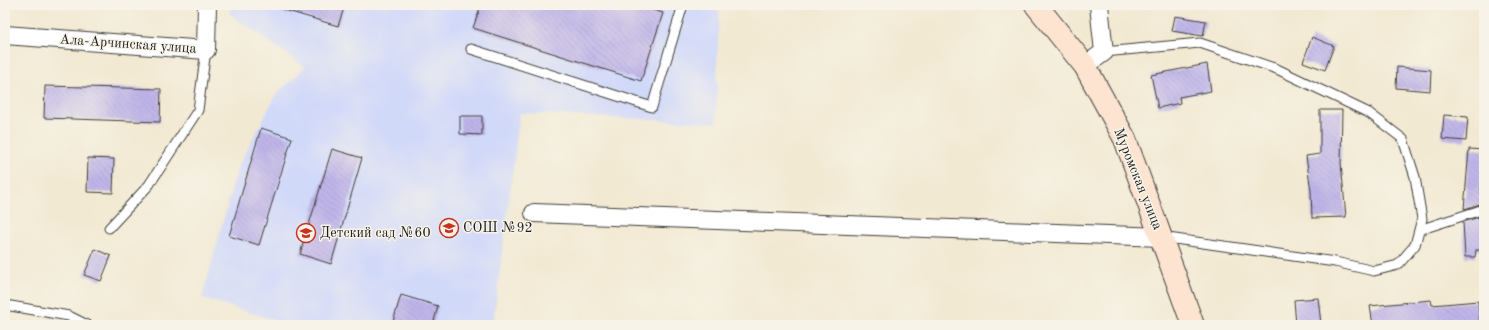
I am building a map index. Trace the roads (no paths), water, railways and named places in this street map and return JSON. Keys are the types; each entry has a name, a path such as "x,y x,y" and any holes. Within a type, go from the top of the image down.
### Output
{"street":[{"name":"Ала-Арчинская улица","path":"5,35 206,50 207,5"},
{"name":"Муромская улица","path":"1036,5 1085,66 1125,139 1193,325"},
{"path":"1085,66 1104,52 1099,5"},
{"path":"534,212 1161,237"}],"lane":[{"path":"471,49 652,107 683,5"},
{"path":"1104,52 1200,43 1277,69 1369,113 1403,139 1415,177 1422,219 1415,245 1398,265 1374,270 1335,262 1161,237"},
{"path":"109,228 149,185 198,110 206,50"},
{"path":"1419,230 1484,209"},
{"path":"5,305 69,316 87,325"}],"place":[{"name":"СОШ №92","path":"449,228"},
{"name":"Детский сад №60","path":"306,233"}]}
